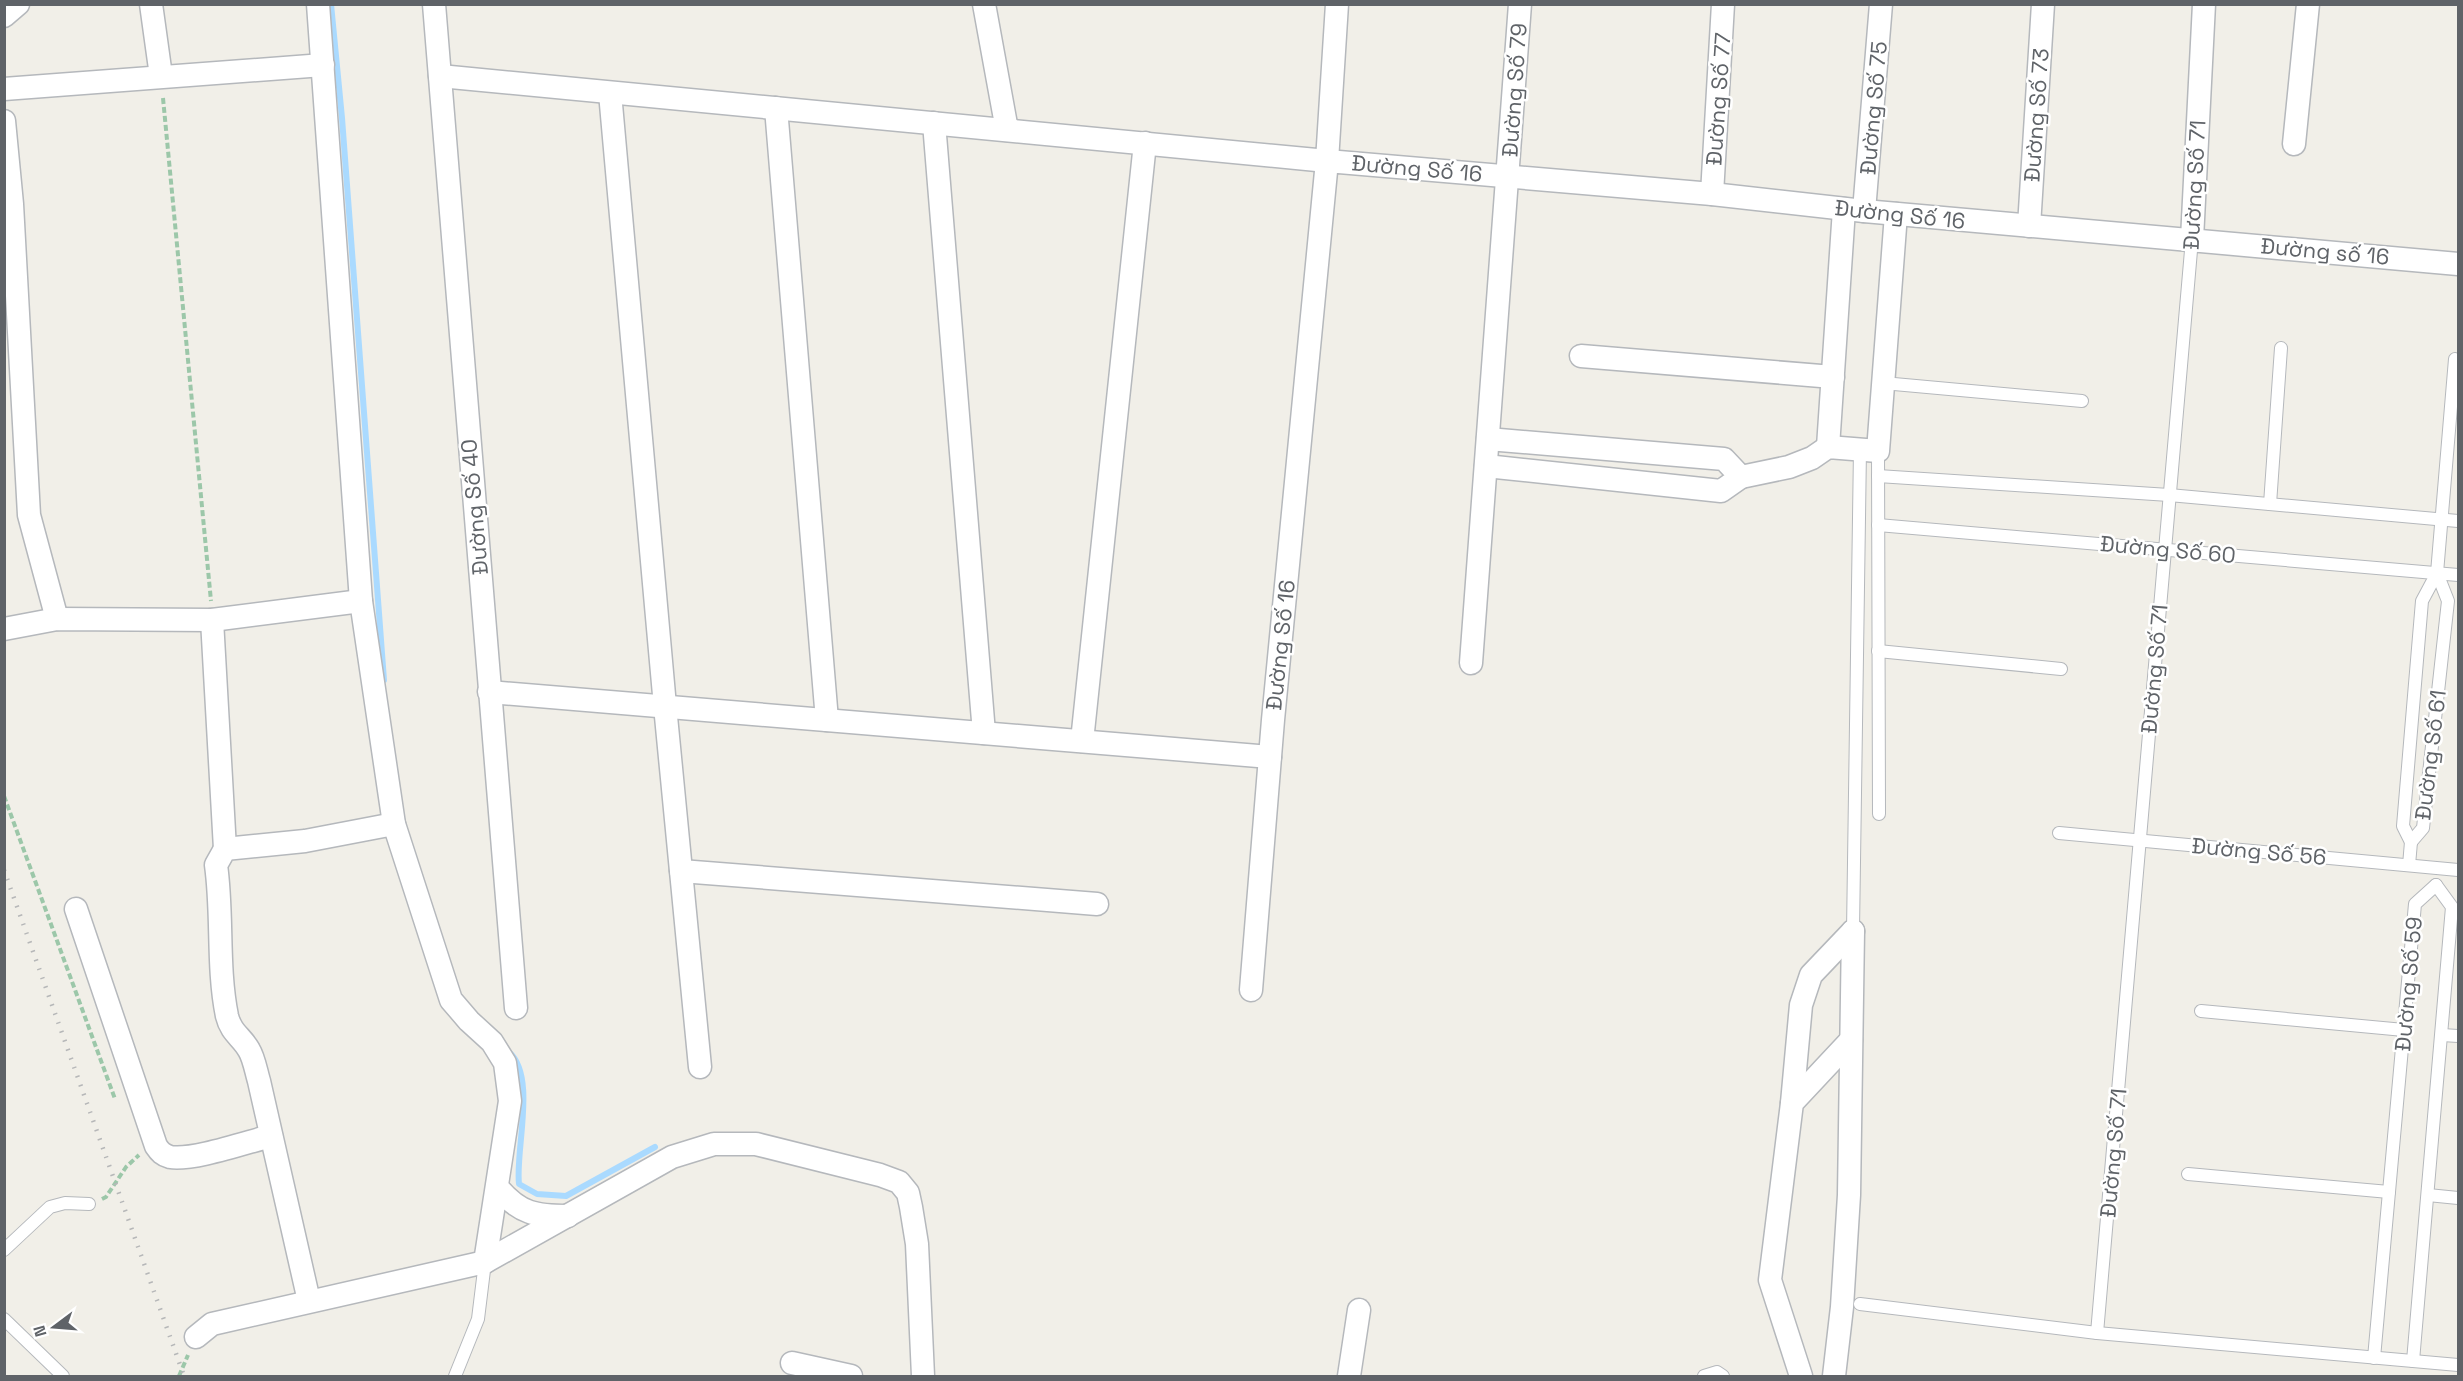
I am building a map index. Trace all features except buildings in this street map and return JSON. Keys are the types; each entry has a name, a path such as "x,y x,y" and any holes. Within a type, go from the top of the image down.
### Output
{"street":[{"path":"4,16 18,4"},
{"path":"151,4 161,76"},
{"path":"318,4 361,602 394,824 451,1000 492,1042 505,1063 510,1101 485,1262"},
{"name":"Đường Số 40","path":"434,4 516,1008"},
{"path":"984,4 1007,130"},
{"path":"440,76 1327,161 1337,4"},
{"name":"Đường Số 79","path":"1472,663 1520,4"},
{"name":"Đường Số 77","path":"1712,194 1724,4"},
{"name":"Đường Số 75","path":"1828,447 1833,377 1881,4"},
{"name":"Đường Số 73","path":"2029,226 2043,4"},
{"name":"Đường Số 71","path":"2192,239 2204,4"},
{"path":"2294,144 2308,4"},
{"path":"4,88 323,65"},
{"path":"610,93 664,706 700,1068"},
{"path":"776,108 827,720"},
{"path":"4,120 13,227 29,515 57,620"},
{"path":"934,123 984,733"},
{"path":"1082,741 1145,143"},
{"name":"Đường Số 16","path":"1251,990 1270,756 1327,161 2192,239"},
{"path":"1486,466 1721,491 1741,477 1789,467 1812,458 1828,447 1869,450 1882,383 1896,214"},
{"name":"Đường số 16","path":"2192,239 2458,264"},
{"path":"1581,356 1833,377"},
{"path":"1488,439 1724,459 1741,477"},
{"path":"4,629 57,620 212,620 361,602"},
{"path":"212,620 225,849 216,865 227,1017 233,1031 249,1048 309,1301"},
{"path":"489,692 1270,756"},
{"path":"225,849 305,841 394,824"},
{"path":"681,871 1097,904"},
{"path":"76,909 156,1146 163,1155 187,1157 271,1136"},
{"path":"1834,1377 1842,1307 1849,1195 1853,931"},
{"path":"1802,1377 1770,1280 1792,1103 1801,1005 1811,975 1853,931"},
{"path":"1792,1103 1851,1040"},
{"path":"196,1337 212,1324 485,1262 570,1216 672,1156 714,1144 756,1144 880,1175 899,1182 908,1193 917,1244 923,1377"},
{"path":"498,1188 509,1201 527,1213 570,1216"},
{"path":"1349,1377 1359,1310"},
{"path":"792,1363 851,1377"}],"lane":[{"name":"Đường Số 71","path":"2097,1333 2192,239"},
{"path":"2270,504 2282,348"},
{"name":"Đường Số 61","path":"2437,573 2448,601 2423,828 2411,842 2403,826 2422,601 2437,573 2455,359"},
{"path":"1882,383 2082,401"},
{"path":"1869,450 1878,476 1879,814"},
{"path":"1853,931 1869,450"},
{"path":"1878,476 2169,495 2458,521"},
{"name":"Đường Số 60","path":"1878,525 2458,575"},
{"path":"1878,651 2061,669"},
{"name":"Đường Số 56","path":"2059,833 2458,870"},
{"path":"2409,865 2411,842"},
{"path":"2436,885 2438,868"},
{"name":"Đường Số 59","path":"2374,1358 2415,904 2436,885 2452,908 2413,1361"},
{"path":"2201,1011 2404,1030"},
{"path":"2442,1035 2458,1036"},
{"path":"2188,1174 2389,1192"},
{"path":"2428,1195 2458,1198"},
{"path":"4,1250 50,1208 65,1203 89,1204"},
{"path":"455,1377 478,1319 485,1262"},
{"path":"1860,1304 2097,1333 2458,1365"},
{"path":"4,1319 63,1377"},
{"path":"1704,1377 1717,1372 1723,1377"}],"path":[{"path":"161,76 212,620"},
{"path":"4,796 116,1100"},
{"path":"89,1204 106,1197 136,1156 156,1146"}],"waterway":[{"path":"331,4 342,118 384,680"},
{"path":"509,1052 517,1063 522,1078 523,1115 519,1184 537,1194 566,1196 655,1147"}],"railway":[{"path":"4,870 184,1376"}]}
